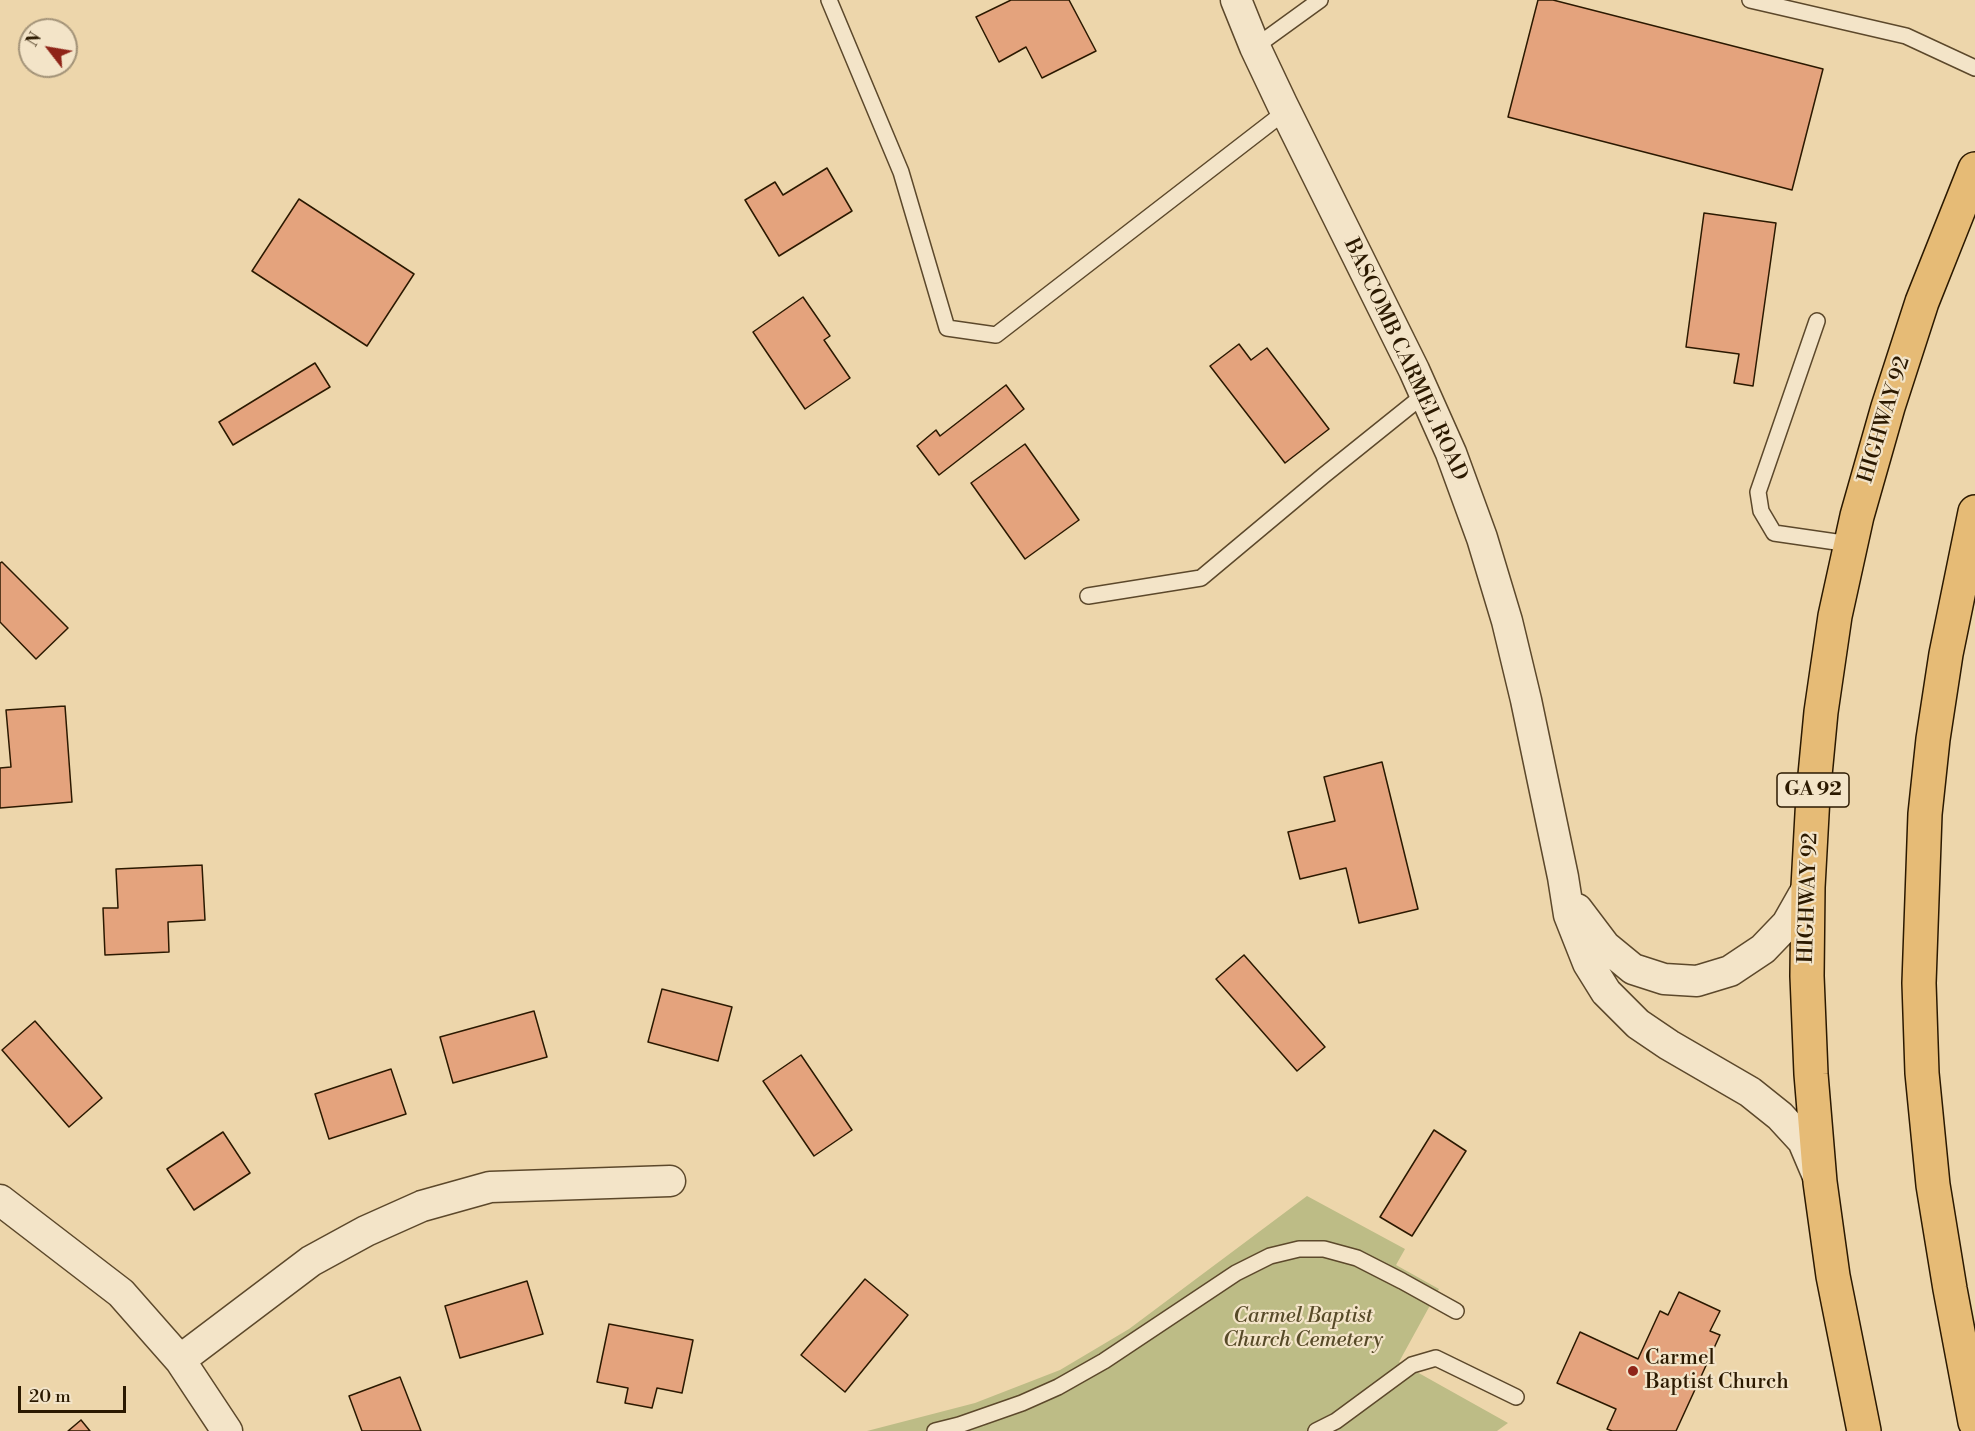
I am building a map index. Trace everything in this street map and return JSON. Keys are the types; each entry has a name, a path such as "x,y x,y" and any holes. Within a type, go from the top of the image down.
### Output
{"main road":[{"name":"HIGHWAY 92","path":"1864,1431 1833,1275 1820,1182 1811,1074 1807,975 1808,887 1813,796 1821,712 1835,616 1857,516 1922,303 1975,169"},
{"path":"1975,512 1968,575 1933,739 1925,814 1919,983 1922,1072 1933,1185 1975,1422"}],"street":[{"name":"BASCOMB CARMEL ROAD","path":"1236,0 1255,47 1425,394 1451,453 1478,527 1507,621 1526,700 1569,915 1588,963 1606,992 1638,1024 1669,1045 1750,1092 1780,1116 1803,1141 1820,1182"},
{"name":"BASCOMB CARMEL ROAD","path":"1563,877 1578,913 1605,946 1633,969 1664,979 1697,981 1730,971 1763,949 1787,924 1808,887"},
{"path":"180,1360 311,1261 366,1231 422,1206 490,1187 670,1181"},
{"path":"0,1200 121,1293 180,1360 227,1431"}],"lane":[{"path":"829,0 901,172 948,328 996,335 1286,111"},
{"path":"1255,47 1320,0"},
{"path":"1750,0 1906,36 1975,68"},
{"path":"1817,321 1758,492 1761,511 1774,533 1850,544"},
{"path":"1088,596 1201,578 1425,394"},
{"path":"935,1431 1001,1410 1058,1387 1104,1361 1236,1273 1270,1256 1299,1249 1324,1249 1357,1258 1456,1311"},
{"path":"1316,1431 1336,1420 1412,1365 1436,1358 1516,1397"}],"green space":[{"name":"Carmel Baptist Church Cemetery","path":"1307,1196 1405,1249 1396,1265 1439,1289 1399,1362 1508,1423 1497,1431 867,1431 975,1403 1060,1370 1129,1329"}],"building":[{"path":"1011,0 1069,0 1096,51 1042,78 1026,47 999,62 976,17"},
{"path":"1538,0 1553,0 1823,69 1792,190 1508,117"},
{"path":"827,168 852,211 779,256 745,200 775,182 783,195"},
{"path":"299,199 414,274 367,346 252,271"},
{"path":"1704,213 1776,223 1753,386 1734,383 1739,354 1686,347"},
{"path":"803,297 830,336 824,340 850,378 805,409 753,332"},
{"path":"1239,344 1251,360 1267,348 1329,429 1285,463 1210,366"},
{"path":"315,363 330,387 233,445 219,422"},
{"path":"1006,385 1024,409 939,475 917,446 936,430 940,436"},
{"path":"1025,444 1079,520 1025,559 971,483"},
{"path":"2,562 68,628 36,659 0,622 0,563"},
{"path":"65,706 72,802 0,808 0,768 11,767 6,710"},
{"path":"1382,762 1418,909 1359,923 1346,868 1300,879 1288,832 1335,821 1324,777"},
{"path":"202,865 205,920 168,922 169,952 105,955 103,908 118,908 116,869"},
{"path":"1244,955 1325,1047 1297,1071 1216,979"},
{"path":"662,989 732,1007 718,1061 648,1042"},
{"path":"534,1011 547,1057 453,1083 440,1037"},
{"path":"35,1021 102,1098 69,1127 2,1050"},
{"path":"801,1055 852,1130 814,1156 763,1081"},
{"path":"391,1069 406,1114 329,1139 315,1094"},
{"path":"1434,1130 1466,1151 1412,1236 1380,1217"},
{"path":"223,1132 250,1173 194,1210 167,1169"},
{"path":"865,1279 908,1315 845,1392 801,1355"},
{"path":"527,1281 543,1334 460,1358 445,1306"},
{"name":"Carmel Baptist Church","path":"1679,1292 1720,1311 1710,1331 1720,1335 1676,1431 1612,1431 1607,1429 1616,1409 1557,1383 1580,1332 1638,1359 1660,1311 1668,1315"},
{"path":"609,1324 693,1340 682,1393 657,1388 652,1408 625,1403 628,1388 597,1382"},
{"path":"400,1377 421,1431 362,1431 349,1396"},
{"path":"81,1420 90,1431 68,1431"}],"place":[{"name":"Carmel Baptist Church","path":"1633,1371"}]}
